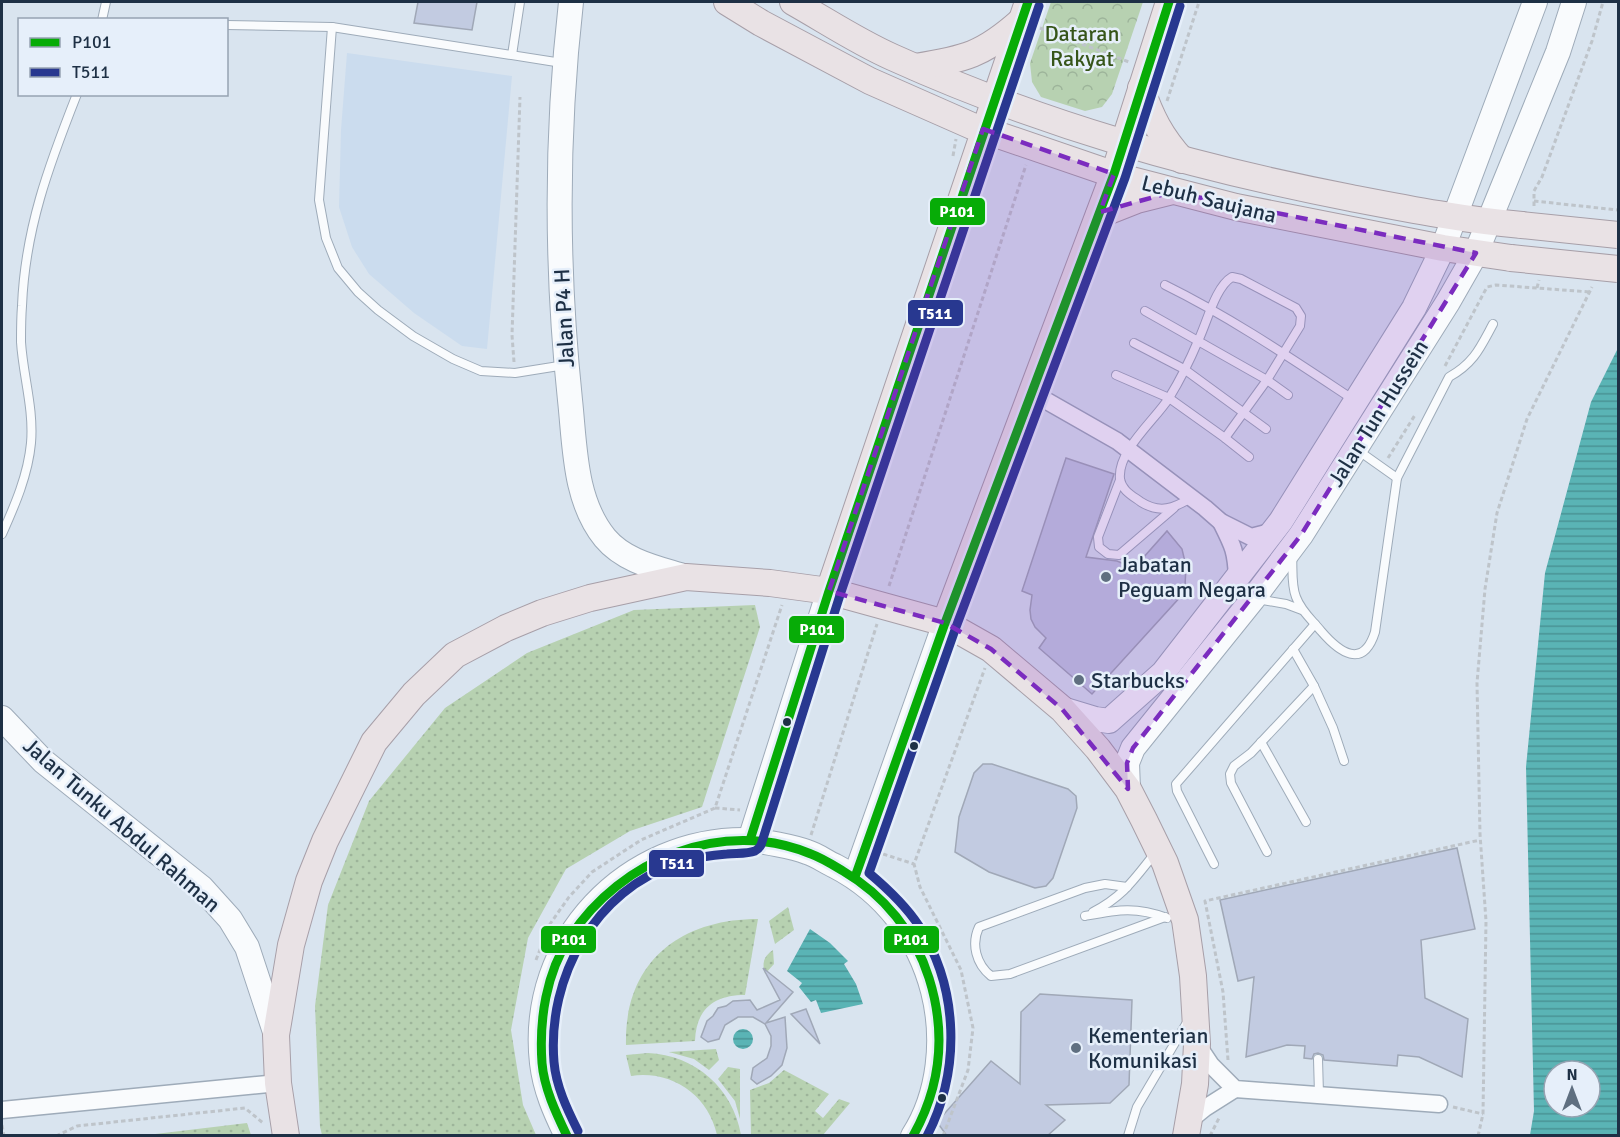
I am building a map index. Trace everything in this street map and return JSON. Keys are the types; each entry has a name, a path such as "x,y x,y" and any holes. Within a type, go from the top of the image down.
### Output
{"main road":[{"name":"Lebuh Saujana","path":"727,2 761,23 870,81 983,129 1172,192 1443,248 1511,258 1618,268"},
{"name":"Lebuh Saujana","path":"793,2 889,56 994,100 1124,144 1271,182 1454,218 1488,222 1528,215 1618,235"},
{"path":"945,623 1114,174 1169,2"},
{"path":"915,67 952,61 977,53 1000,40 1024,11"},
{"path":"829,591 1024,11"},
{"path":"1144,79 1150,114 1166,142 1182,160"},
{"path":"938,110 957,138 970,168"},
{"path":"1098,215 1137,200 1172,192"},
{"path":"276,1132 278,1083 276,1035 291,945 309,881 325,841 374,742 414,694 455,655 506,628 542,613 590,598 686,576 770,583 829,591 945,623 991,649 1062,709 1098,749 1128,789 1165,863 1196,1009 1195,1084 1188,1128"}],"street":[{"name":"Jalan P4 H","path":"571,2 564,63 559,199 566,365 577,465 584,501 606,540 630,559 686,576"},
{"name":"Jalan Tun Hussein","path":"1128,789 1127,763 1133,748 1253,599 1356,402 1414,308 1443,248 1535,2"},
{"name":"Jalan Tun Hussein","path":"1062,709 1109,721 1163,673 1237,578 1283,538 1301,535 1448,302 1476,253 1558,52 1574,2"},
{"path":"1031,392 1117,441 1221,522 1251,537 1283,538"},
{"path":"1221,522 1233,544 1237,578"},
{"path":"750,840 829,591"},
{"path":"855,877 945,623"},
{"name":"Jalan Tunku Abdul Rahman","path":"2,718 43,761 202,888 230,919 247,947 276,1035"},
{"path":"567,1136 552,1106 542,1063 541,1020 550,978 568,938 594,903 627,875 665,855 707,843 750,840 807,852 855,877 886,903 910,935 928,971 938,1010 939,1050 933,1090 919,1127 913,1136"},
{"path":"1197,1044 1222,1077 1228,1093"},
{"path":"2,1110 278,1083"},
{"path":"1188,1128 1228,1093 1319,1094 1439,1104"}],"lane":[{"path":"102,18 106,2"},
{"path":"512,55 520,2"},
{"path":"228,26 332,27 564,63"},
{"path":"332,27 319,200 326,238 338,268 358,292 378,310 429,345 481,371 515,373 566,365"},
{"path":"2,534 24,480 31,441 28,392 21,343 23,294 30,229 41,190 77,96"},
{"path":"1191,498 1175,508 1119,555 1108,554 1099,547 1098,537 1129,450 1169,398 1199,340 1212,308 1227,281 1232,277 1241,279 1296,308 1301,316 1300,326 1284,353 1225,438"},
{"path":"1165,285 1212,308 1356,402"},
{"path":"1145,311 1199,340 1288,395"},
{"path":"1283,538 1295,595 1302,610 1330,641 1348,654 1358,655 1367,649 1373,639 1397,478 1449,378 1476,357 1493,324"},
{"path":"1134,343 1184,369 1266,429"},
{"path":"1116,375 1169,398 1249,457"},
{"path":"1355,449 1397,478"},
{"path":"1120,480 1126,491 1147,505 1158,510 1175,508"},
{"path":"1253,599 1286,604 1302,610"},
{"path":"1214,864 1177,791 1176,784 1315,624"},
{"path":"1293,649 1314,686 1333,728 1344,761"},
{"path":"1267,852 1231,783 1230,774 1234,766 1261,742 1314,686"},
{"path":"1261,742 1306,822"},
{"path":"1158,849 1140,874 1113,901 1085,916 1126,909 1148,911 1176,922"},
{"path":"1127,887 1105,884 1085,888 980,927 974,938 977,958 983,970 991,976 1010,974 1176,922"},
{"path":"1128,1136 1137,1107 1196,1009"},
{"path":"1318,1059 1319,1094"}],"path":[{"path":"1528,215 1534,201 1534,191 1542,177 1584,62 1603,2"},
{"path":"1024,11 1144,79 1174,79"},
{"path":"515,373 512,335 520,97"},
{"path":"807,852 882,607 1033,145"},
{"path":"1534,201 1618,210"},
{"path":"1479,1136 1483,1114 1486,921 1480,840 1477,683 1485,589 1497,513 1527,419 1595,282"},
{"path":"943,1136 968,1070 973,1028 961,970 920,887 914,864 991,649"},
{"path":"715,808 745,811"},
{"path":"1222,1077 1228,1062 1223,992 1205,901 1480,840"},
{"path":"883,854 914,864"},
{"path":"1210,1136 1228,1093"},
{"path":"1439,1104 1483,1114"},
{"path":"56,1136 77,1126 245,1108 276,1132"},
{"path":"2,1120 4,1136"}],"highlighted area":[{"path":"983,129 1114,174 1100,212 1172,192 1476,253 1301,535 1133,748 1127,763 1128,789 1062,709 991,649 945,623 829,591"}],"shaded area":[{"path":"347,53 512,76 487,349 462,346 414,313 369,274 352,247 339,207 341,130"},
{"path":"1618,348 1618,1135 1530,1135 1534,1111 1526,767 1545,573 1591,402"},
{"path":"810,929 830,943 848,961 844,964 856,984 863,1004 821,1013 816,1000 811,1002 799,987 802,983 787,971"},
{"path":"743,1029 750,1032 753,1039 750,1046 743,1049 736,1046 733,1039 736,1032"}],"green space":[{"name":"Dataran Rakyat","path":"1051,2 1143,2 1112,94 1102,107 1085,111 1041,97 1032,82 1030,63"},
{"path":"755,605 760,627 702,807 630,831 566,869 528,938 511,1030 523,1105 536,1135 322,1135 315,1006 328,905 369,801 445,708 527,653 634,610"},
{"path":"788,907 794,930 775,944 769,921"},
{"path":"758,919 745,995 724,998 709,1006 699,1020 695,1041 626,1045 628,1016 635,991 646,969 662,951 681,937 704,927 730,921"},
{"path":"773,950 774,964 765,974 764,960"},
{"path":"716,1049 719,1060 709,1070 694,1059 669,1052"},
{"path":"648,1053 681,1060 696,1067 709,1077 730,1103 741,1135 717,1135 706,1108 697,1097 674,1081 646,1075 631,1076 626,1055"},
{"path":"728,1067 740,1069 740,1119 735,1101 718,1079"},
{"path":"784,1070 829,1094 815,1111 823,1118 839,1099 850,1103 823,1135 751,1135 750,1090 769,1083"},
{"path":"247,1123 251,1135 147,1135"}],"building":[{"path":"418,2 477,2 472,30 414,23"},
{"name":"Jabatan Peguam Negara","path":"1066,458 1114,474 1086,557 1117,561 1134,568 1167,531 1182,549 1186,566 1182,595 1092,694 1039,648 1046,638 1035,627 1031,619 1032,595 1022,591"},
{"path":"983,764 992,764 1068,789 1076,796 1077,808 1053,878 1046,886 1035,888 989,872 955,852 959,817 974,773"},
{"path":"1457,848 1475,929 1421,940 1425,998 1468,1019 1462,1077 1419,1057 1398,1055 1397,1066 1324,1060 1323,1055 1318,1053 1314,1054 1312,1059 1304,1058 1305,1046 1287,1045 1246,1057 1254,977 1238,981 1220,900"},
{"path":"763,968 793,992 766,1023 785,1017 787,1048 782,1065 771,1076 757,1084 751,1079 753,1068 767,1058 771,1046 771,1036 765,1024 753,1017 738,1017 725,1025 719,1039 708,1042 701,1037 707,1021 718,1008 733,1001 750,1000 757,1010 780,1000"},
{"name":"Kementerian Komunikasi","path":"1040,994 1132,1000 1129,1085 1110,1103 1046,1105 1065,1120 1047,1136 947,1136 937,1122 991,1061 1020,1084 1021,1012"},
{"path":"806,1009 820,1044 791,1014"}],"transit line":[{"name":"P101","path":"750,840 829,591 1028,2"},
{"name":"P101","path":"855,877 945,623 1114,174 1169,2"},
{"name":"T511","path":"578,1131 560,1089 554,1062 554,1030 559,999 568,969 582,941 600,915 623,894 649,876 684,861 715,855 752,852 761,845 840,595 1039,6"},
{"name":"T511","path":"927,1136 946,1084 951,1030 948,1003 942,976 919,926 896,898 869,873 956,627 1125,178 1180,6"},
{"name":"P101","path":"567,1136 545,1082 541,1047 543,1014 550,981 570,937 591,910 617,886 645,867 677,852 710,843 743,840 777,844 811,854 843,871 885,904 915,946 929,978 938,1018 939,1039 935,1078 930,1098 913,1136"}],"place":[{"name":"Jabatan Peguam Negara","path":"1106,577"},
{"name":"Starbucks","path":"1079,680"},
{"name":"Kementerian Komunikasi","path":"1076,1048"}]}
